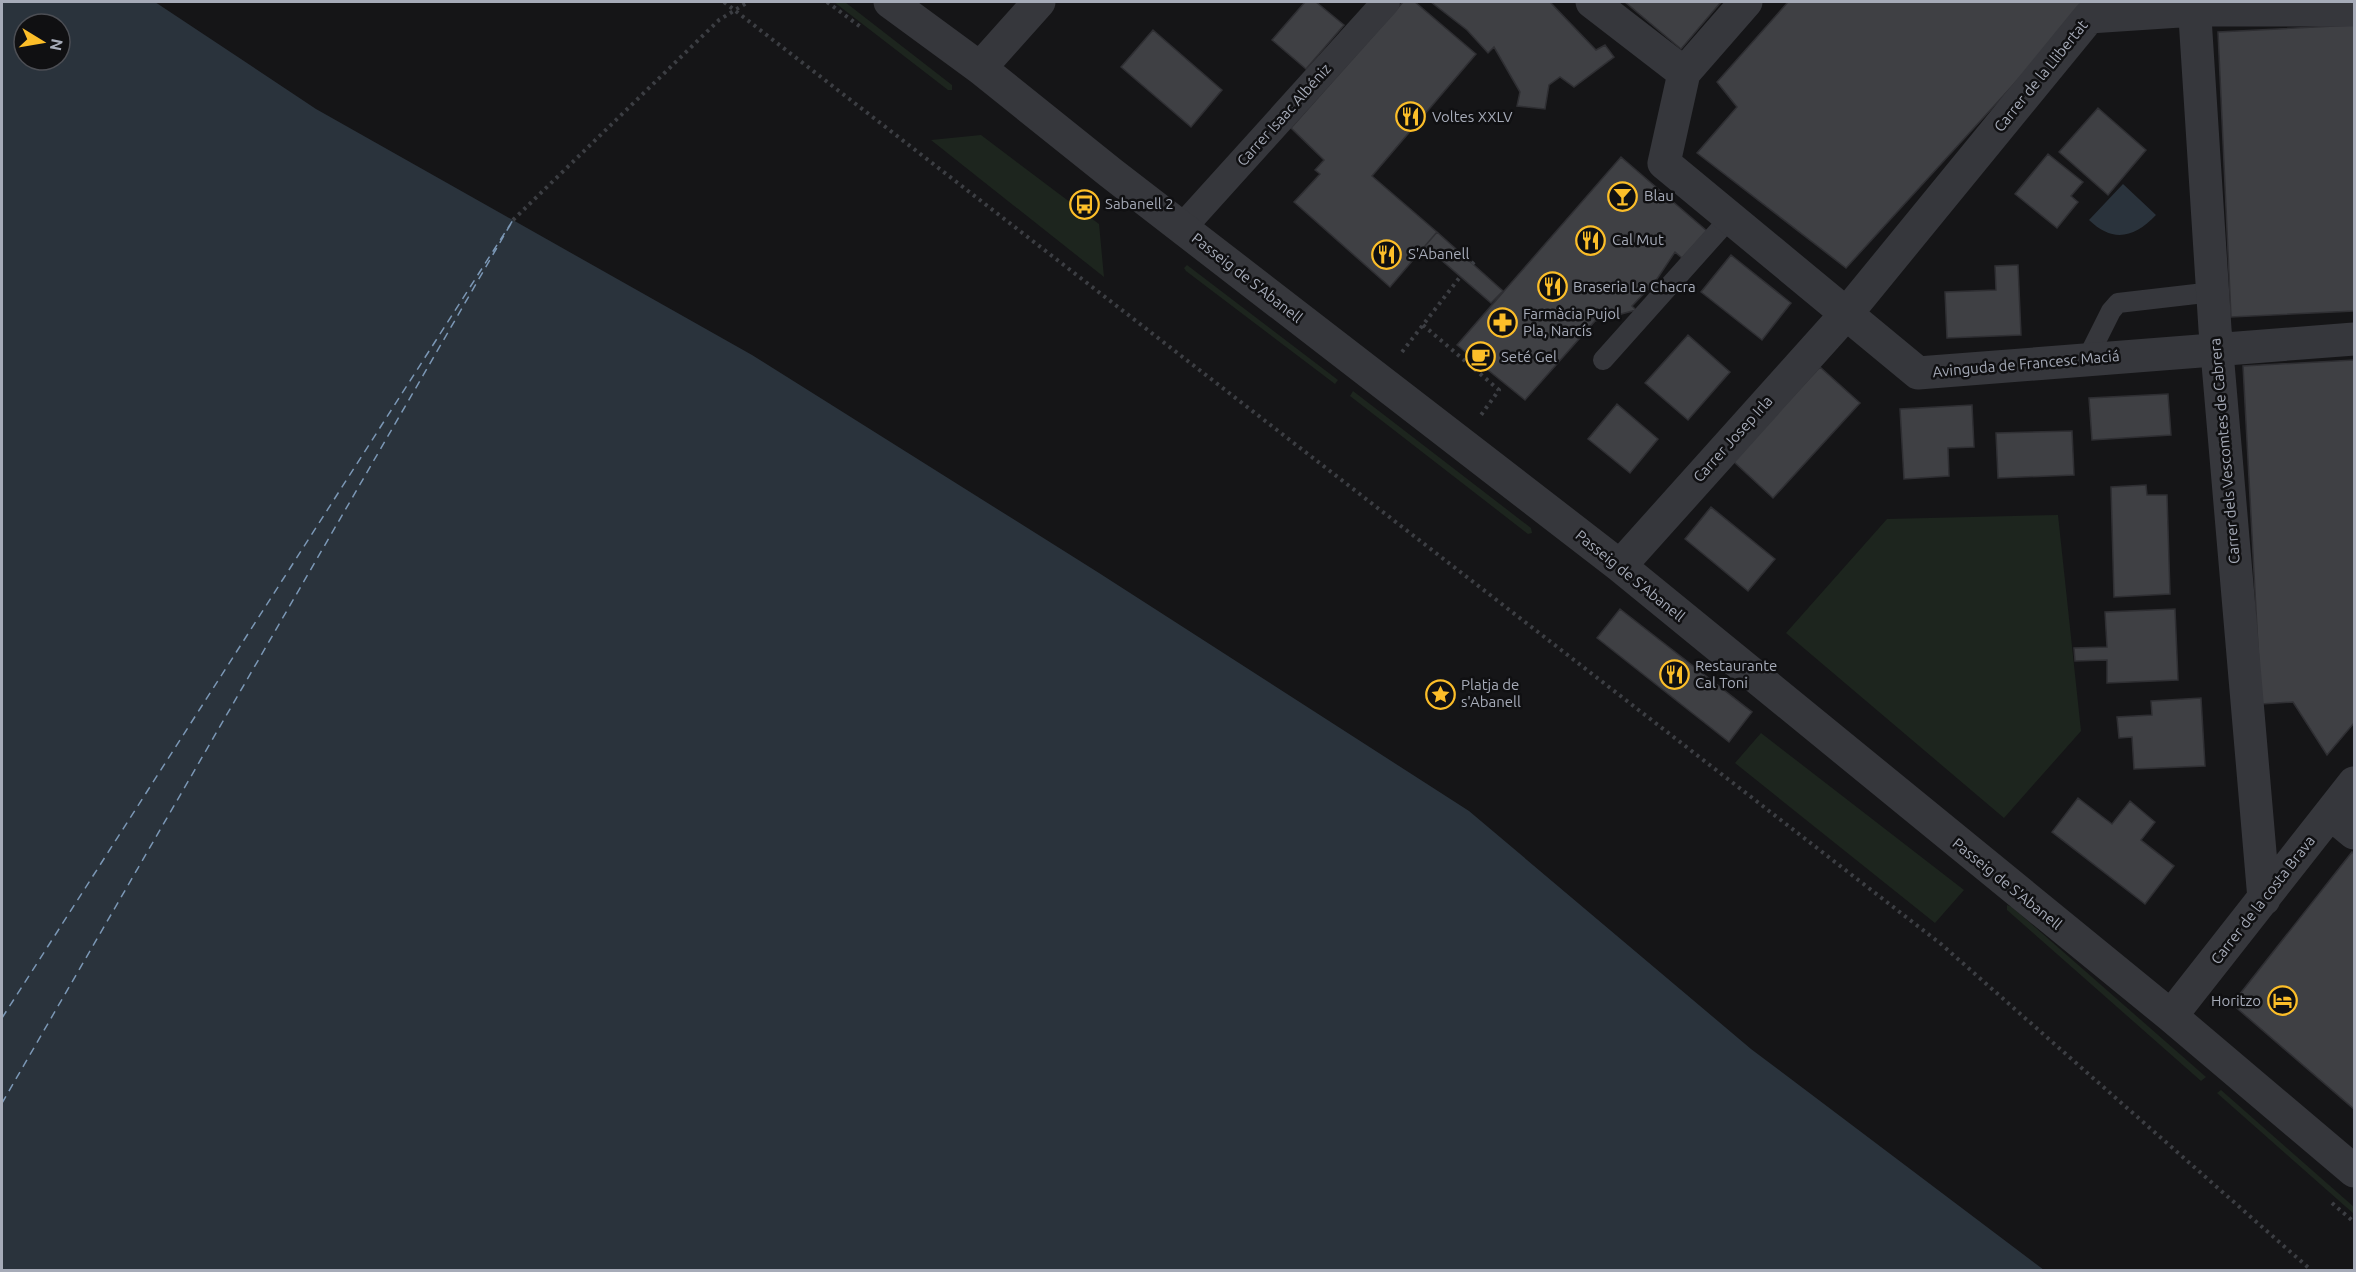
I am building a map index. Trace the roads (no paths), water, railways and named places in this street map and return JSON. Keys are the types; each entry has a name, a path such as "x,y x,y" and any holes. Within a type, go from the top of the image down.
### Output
{"street":[{"name":"Passeig de S'Abanell","path":"890,2 980,68 1182,228 1620,566 2171,1016 2355,1171"},
{"path":"980,68 1039,2"},
{"name":"Carrer Isaac Albéniz","path":"1182,228 1386,2"},
{"path":"1592,2 1684,73 1746,2"},
{"name":"Carrer de la Llibertat","path":"1847,313 2089,17 2195,6 2355,10"},
{"name":"Carrer dels Vescomtes de Cabrera","path":"2195,6 2216,348 2264,899"},
{"name":"Avinguda de Francesc Maciá","path":"1684,73 1664,163 1918,374 2216,348 2355,339"},
{"name":"Carrer Josep Irla","path":"1620,566 1847,313"},
{"name":"Carrer de la costa Brava","path":"2171,1016 2264,899 2343,823 2355,783"}],"lane":[{"path":"1603,360 1730,218"},
{"path":"2087,359 2111,311 2118,303 2213,292"}],"place":[{"name":"Voltes XXLV","path":"1411,117"},
{"name":"Blau","path":"1623,196"},
{"name":"Sabanell 2","path":"1084,204"},
{"name":"Cal Mut","path":"1591,240"},
{"name":"S'Abanell","path":"1387,254"},
{"name":"Braseria La Chacra","path":"1552,287"},
{"name":"Farmàcia Pujol Pla, Narcís","path":"1502,323"},
{"name":"Seté Gel","path":"1480,357"},
{"name":"Restaurante Cal Toni","path":"1674,675"},
{"name":"Platja de s'Abanell","path":"1440,694"},
{"name":"Horitzo","path":"2282,1001"}]}
